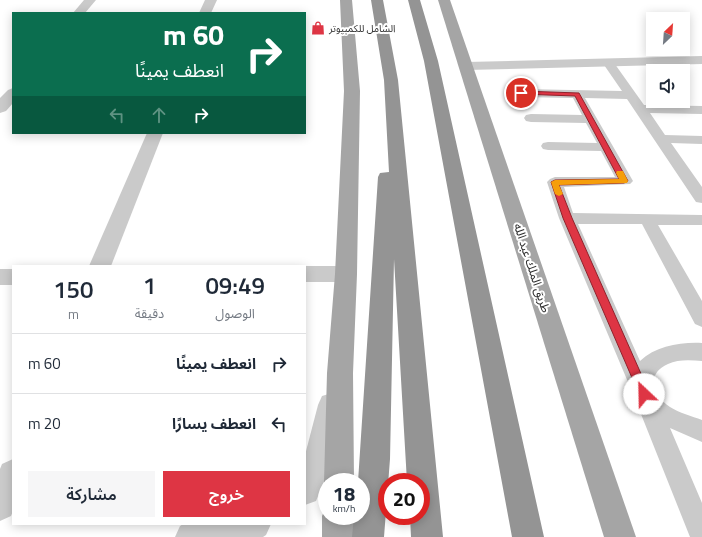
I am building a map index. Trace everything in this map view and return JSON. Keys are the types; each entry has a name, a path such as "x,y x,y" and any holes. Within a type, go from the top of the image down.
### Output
{"highway":[{"path":"377,0 391,80 427,537"},
{"path":"414,0 431,61 528,537"},
{"path":"368,537 375,459 391,80"}],"main road":[{"path":"339,473 340,373 346,274 352,91 346,0"},
{"name":"طريق الملك عبد الله","path":"444,0 620,537"},
{"path":"338,525 338,537"}],"street":[{"path":"81,12 90,0"},
{"path":"205,12 211,0"},
{"path":"466,66 702,60"},
{"path":"0,108 12,94"},
{"path":"100,265 155,134"},
{"path":"306,274 346,274"},
{"path":"0,277 12,277"},
{"path":"306,488 320,455 340,373"},
{"path":"0,506 12,476"},
{"path":"191,537 247,528 253,525"}],"lane":[{"path":"608,62 702,198"},
{"path":"521,93 631,95"},
{"path":"577,94 624,181 555,182 567,218 644,394 702,534"},
{"path":"641,109 702,110"},
{"path":"531,118 591,119"},
{"path":"662,139 702,140"},
{"path":"548,146 606,147"},
{"path":"567,218 702,220"},
{"path":"647,219 702,319"},
{"path":"702,352 679,351 650,364 644,375 644,394 662,414 702,431"}],"slow traffic":[{"path":"559,194 555,182 624,181 620,173"}],"place":[{"name":"الشامل للكمبيوتر","path":"318,28"}],"route":[{"path":"521,93 577,94 624,181 555,182 567,218 644,394"}]}
